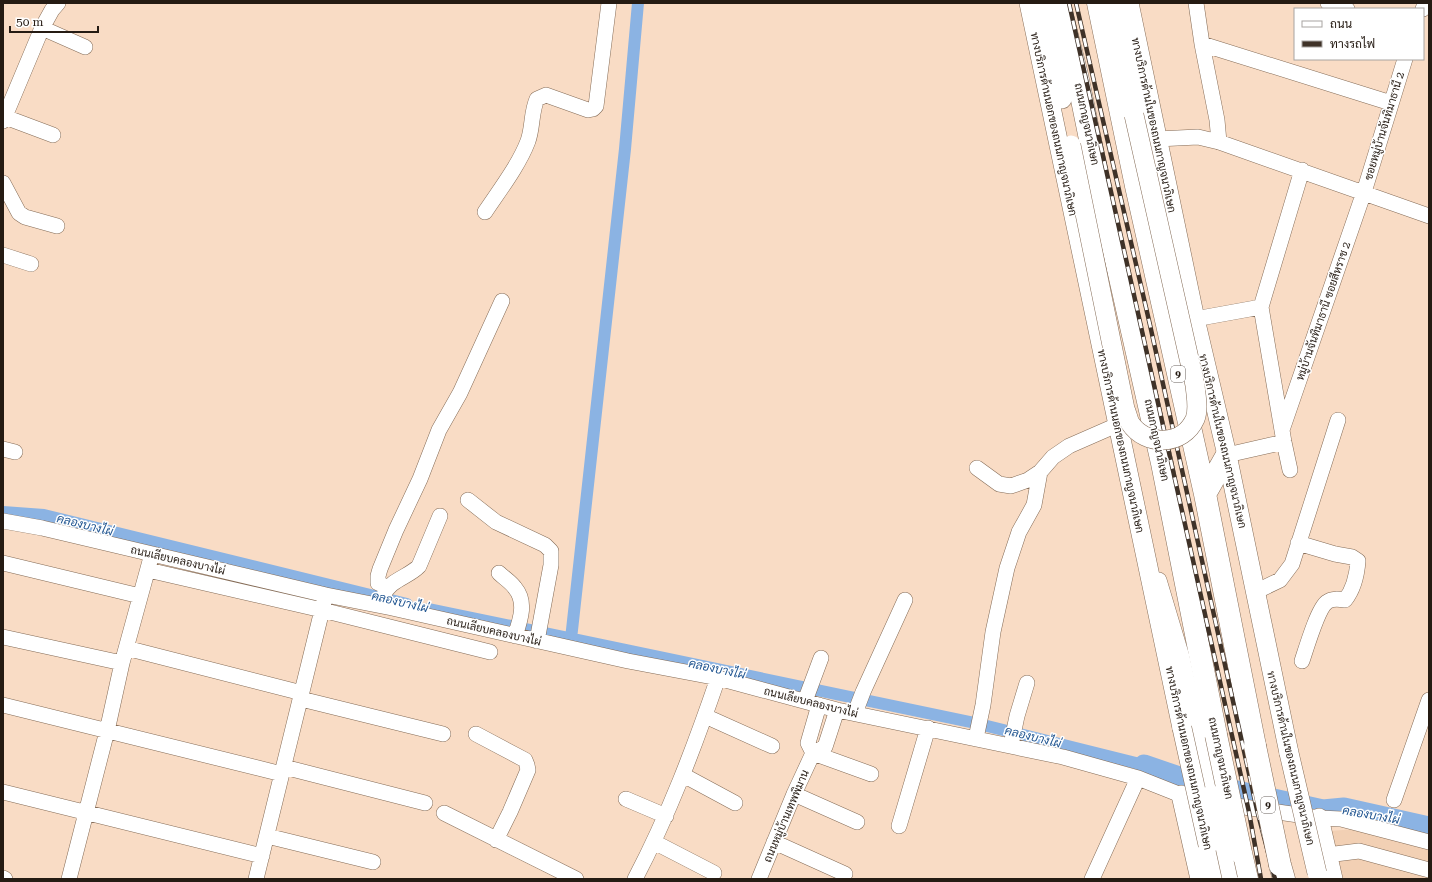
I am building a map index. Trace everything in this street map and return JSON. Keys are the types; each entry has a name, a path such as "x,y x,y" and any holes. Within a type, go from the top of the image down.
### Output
{"highway":[{"name":"ถนนกาญจนาภิเษก","path":"1059,3 1077,75 1103,203 1162,463 1216,735 1247,879"},
{"name":"9","path":"1098,3 1136,186 1205,494 1255,746 1282,872"},
{"path":"1205,494 1227,455"}],"main road":[{"name":"ทางบริการด้านนอกของถนนกาญจนาภิเษก","path":"1029,3 1117,425 1215,879"},
{"path":"1044,3 1071,145 1125,409 1130,423 1141,434 1151,439 1164,441 1171,440 1188,429 1195,419 1197,402 1195,385 1134,115 1114,3"},
{"name":"ทางบริการด้านในของถนนกาญจนาภิเษก","path":"1129,3 1195,319 1227,455 1289,753 1323,877"},
{"path":"1181,795 1200,879"},
{"path":"1319,818 1327,855 1323,877"}],"street":[{"path":"53,135 4,119 42,28 52,10 58,3"},
{"path":"485,212 528,142 532,130 535,103 537,99 546,95 588,110 593,109 596,106 609,3"},
{"path":"1196,3 1202,44 1217,120 1219,142"},
{"path":"1328,3 1345,8"},
{"path":"42,28 85,47"},
{"path":"1202,44 1391,103"},
{"name":"ซอยหมู่บ้านจันทิมาธานี 2","path":"1364,192 1405,60"},
{"path":"1157,140 1198,137 1219,142 1429,216"},
{"path":"1290,470 1260,306 1302,170"},
{"path":"3,183 19,213 25,217 57,226"},
{"name":"หมู่บ้านจันทิมาธานี ซอยสีหราช 2","path":"1283,436 1364,192"},
{"path":"3,255 31,264"},
{"path":"440,516 419,566 414,572 384,596 378,583 380,569 396,530 420,479 439,430 456,400 502,301"},
{"path":"1195,319 1260,306"},
{"path":"1255,592 1280,580 1292,564 1338,420"},
{"path":"978,468 999,484 1012,486 1028,480 1040,472 1053,457 1069,446 1117,425"},
{"path":"1227,455 1283,436"},
{"path":"977,735 983,705 993,632 1007,568 1019,532 1034,505 1040,472"},
{"path":"1130,484 1182,657 1230,879"},
{"path":"468,500 496,522 545,545 551,551 551,565 538,637"},
{"name":"ถนนเลียบคลองบางไผ่","path":"3,521 42,528 326,595 384,596 516,632 628,660 718,678 810,701 837,710 856,710 928,728 1012,742 1138,778 1181,795 1216,804 1319,818 1341,819 1429,842"},
{"path":"1298,543 1335,554 1352,557 1358,561 1351,593 1345,600 1332,599 1326,602 1320,612 1302,661"},
{"path":"69,879 107,731 122,663 152,554"},
{"path":"3,563 140,596"},
{"path":"148,570 322,610 490,652"},
{"path":"499,573 516,588 520,596 522,610 516,632"},
{"path":"256,879 326,595"},
{"path":"856,710 905,600"},
{"path":"3,637 122,663"},
{"path":"126,648 443,734"},
{"path":"821,658 814,676 810,701 808,743 813,753 871,774"},
{"path":"635,879 666,816 683,775 718,678"},
{"path":"1012,742 1017,716 1027,683"},
{"path":"1394,800 1429,700"},
{"path":"3,705 107,731 425,803"},
{"name":"ถนนหมู่บ้านเทพพิมาน","path":"759,879 794,794 813,753 825,747 837,710"},
{"path":"705,716 772,746"},
{"path":"899,826 928,728"},
{"path":"476,734 525,760 528,765 528,770 522,785 496,840"},
{"path":"683,775 735,803"},
{"path":"1092,879 1138,778"},
{"path":"3,792 262,856"},
{"path":"794,794 857,822"},
{"path":"626,799 666,816"},
{"path":"444,813 496,840 549,873 576,879"},
{"path":"267,836 373,862"},
{"path":"654,842 714,873"},
{"path":"774,842 846,874"},
{"path":"1327,855 1359,851 1426,873"}],"shaded area":[{"path":"1355,829 1429,847 1429,879 1341,879 1331,831"}],"waterway":[{"path":"571,639 625,149 638,3"},
{"name":"คลองบางไผ่","path":"3,512 44,515 407,604"},
{"name":"คลองบางไผ่","path":"429,609 975,723 1144,765"},
{"name":"คลองบางไผ่","path":"1144,765 1191,781 1323,810 1344,808 1429,827"}],"railway":[{"path":"1069,3 1249,812 1261,879"},
{"path":"1076,3 1150,325 1257,810 1275,879"}]}
